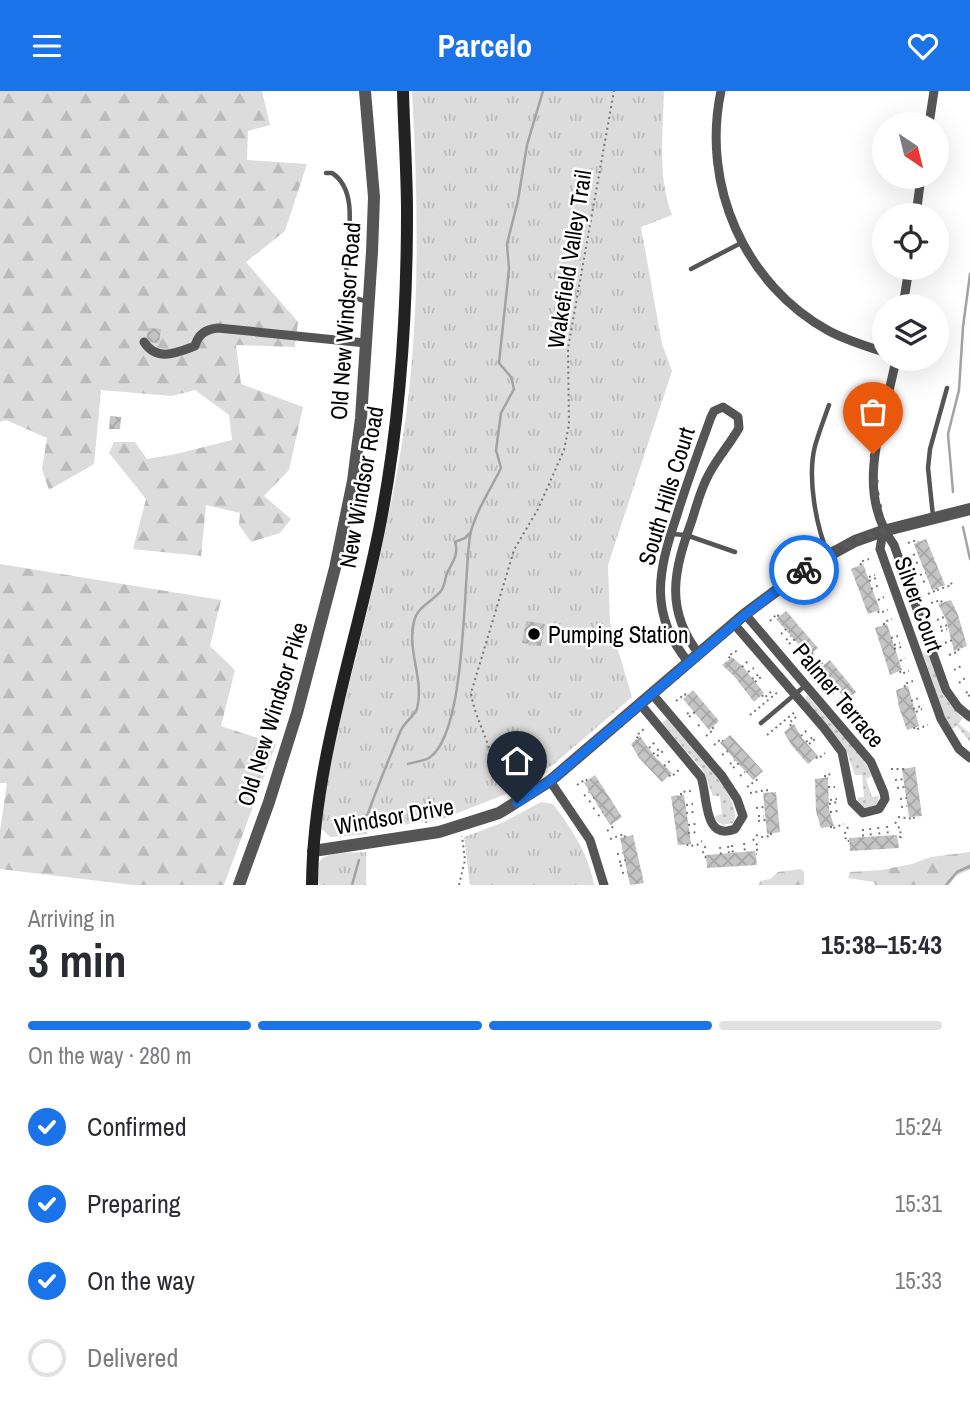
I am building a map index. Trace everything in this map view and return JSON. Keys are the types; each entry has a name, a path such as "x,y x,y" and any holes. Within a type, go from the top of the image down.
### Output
{"main road":[{"name":"New Windsor Road","path":"312,885 313,851 327,750 381,520 393,441 407,250 402,91"}],"street":[{"name":"Old New Windsor Road","path":"339,553 353,481 369,303 374,197 365,91"},
{"path":"721,91 715,137 717,167 723,197 741,243 757,268 795,309 830,332 872,348"},
{"path":"931,112 934,91"},
{"path":"144,342 153,353 176,353 195,346 196,339 205,331 218,328 366,343"},
{"path":"883,531 877,502 873,454 894,371"},
{"name":"South Hills Court","path":"723,407 738,417 739,428 709,474 678,560 675,593 681,623 694,659 670,638 661,606 660,576 671,534 711,417 714,411 723,407"},
{"name":"Windsor Drive","path":"313,851 459,828 499,813 550,781 734,624 802,571 828,555 883,531 970,509"},
{"name":"Silver Court","path":"883,531 894,545 946,690 958,707 970,717"},
{"name":"Silver Court","path":"883,531 880,549 944,727 959,749 970,758"},
{"name":"Old New Windsor Pike","path":"239,885 283,762 339,553"},
{"name":"Palmer Terrace","path":"734,624 842,752 855,808 863,813 879,809 885,799 884,793 871,762 746,614"},
{"path":"641,705 701,777 708,816 713,826 724,831 735,829 743,816 731,788 653,695"},
{"path":"550,781 590,840 604,885"}],"lane":[{"path":"326,173 332,173 342,181 349,206 347,289 355,298 369,303"},
{"path":"691,269 741,243"},
{"path":"933,517 928,468 930,449 947,388"},
{"path":"828,555 821,538 812,478 814,449 829,405"},
{"path":"671,534 686,535 735,552"},
{"path":"915,646 930,641"},
{"path":"761,723 806,685"}],"path":[{"name":"Wakefield Valley Trail","path":"489,748 474,711 471,693 514,550 538,509 564,450 569,425 568,348 614,91"},
{"path":"908,543 917,540 918,543"},
{"path":"913,555 919,553"},
{"path":"861,565 860,562 869,559"},
{"path":"916,563 921,561"},
{"path":"920,575 926,572"},
{"path":"869,579 876,576"},
{"path":"923,582 927,580"},
{"path":"928,594 952,585 950,580"},
{"path":"871,589 879,586"},
{"path":"878,600 884,597"},
{"path":"931,603 941,600 942,603"},
{"path":"878,611 888,610"},
{"path":"769,621 777,614 779,617"},
{"path":"937,619 944,617"},
{"path":"884,625 884,622 892,619"},
{"path":"940,629 948,627"},
{"path":"781,634 786,629"},
{"path":"786,640 791,636"},
{"path":"891,638 898,636"},
{"path":"789,644 795,639"},
{"path":"945,642 952,640"},
{"path":"894,647 901,645"},
{"path":"796,652 801,649"},
{"path":"949,655 959,652 958,649"},
{"path":"730,658 728,656 738,650"},
{"path":"805,663 812,653"},
{"path":"900,661 905,659"},
{"path":"742,667 748,661"},
{"path":"813,671 822,663 824,666"},
{"path":"954,670 962,667"},
{"path":"748,672 754,668"},
{"path":"900,671 901,674 909,671"},
{"path":"754,680 760,675"},
{"path":"959,683 965,678"},
{"path":"824,684 829,680"},
{"path":"905,687 904,684 913,681"},
{"path":"829,690 833,686"},
{"path":"750,715 783,687"},
{"path":"832,694 838,689"},
{"path":"762,695 764,698 773,690"},
{"path":"968,695 970,690"},
{"path":"676,701 685,694 686,696"},
{"path":"843,707 850,697"},
{"path":"911,701 919,698"},
{"path":"767,735 800,707"},
{"path":"914,710 922,708"},
{"path":"688,715 693,712"},
{"path":"791,726 789,723 796,717"},
{"path":"698,726 702,723"},
{"path":"914,727 915,730 928,725"},
{"path":"706,736 714,729 712,727"},
{"path":"638,738 636,736 644,729"},
{"path":"801,736 807,730"},
{"path":"808,743 814,738"},
{"path":"714,745 721,739 723,741"},
{"path":"649,748 655,742"},
{"path":"655,755 662,750"},
{"path":"722,755 728,751"},
{"path":"816,757 818,759 825,753"},
{"path":"730,764 735,760"},
{"path":"664,766 671,761"},
{"path":"733,768 739,763"},
{"path":"891,769 905,769"},
{"path":"670,775 671,777 679,770"},
{"path":"740,776 745,772"},
{"path":"825,777 824,775 833,774"},
{"path":"747,787 758,779 757,777"},
{"path":"577,785 586,779 587,781"},
{"path":"895,780 905,779"},
{"path":"828,787 835,787"},
{"path":"897,788 905,787"},
{"path":"750,793 766,790 767,793"},
{"path":"681,795 681,792 691,791"},
{"path":"584,796 589,792"},
{"path":"589,802 594,798"},
{"path":"900,799 907,798"},
{"path":"829,802 837,801"},
{"path":"686,805 693,804"},
{"path":"593,809 598,806"},
{"path":"901,807 907,806"},
{"path":"756,808 764,807"},
{"path":"830,812 838,811"},
{"path":"598,816 603,812"},
{"path":"686,813 694,812"},
{"path":"758,816 764,816"},
{"path":"898,817 908,820 915,819 914,817"},
{"path":"758,821 766,820"},
{"path":"895,822 900,829 901,837 898,837"},
{"path":"607,831 614,826 612,824"},
{"path":"688,825 696,824"},
{"path":"831,826 831,829 838,828 844,824"},
{"path":"887,826 888,835"},
{"path":"848,827 845,833 846,841 849,841"},
{"path":"878,827 880,837"},
{"path":"870,828 872,836"},
{"path":"863,829 863,838"},
{"path":"688,833 697,832"},
{"path":"756,835 771,836 771,833"},
{"path":"610,839 624,834 625,837"},
{"path":"752,839 757,845 758,854 755,854"},
{"path":"687,844 697,845 702,841"},
{"path":"744,843 745,852"},
{"path":"706,845 703,852 706,858"},
{"path":"730,845 731,854"},
{"path":"720,846 721,855"},
{"path":"617,855 623,853"},
{"path":"620,864 626,862"},
{"path":"622,873 628,872"}],"green space":[{"path":"0,91 262,91 270,125 248,131 247,160 307,164 285,231 246,262 298,322 295,347 236,345 241,384 303,407 289,470 264,496 291,519 280,533 251,542 239,525 240,513 206,505 201,556 133,549 146,499 109,453 114,442 135,442 147,459 232,440 229,415 195,390 172,396 101,390 94,464 49,490 42,469 47,438 6,420 0,422"},
{"path":"412,91 664,91 664,185 672,215 641,227 662,344 672,371 608,565 610,623 632,697 554,764 506,794 445,818 378,829 367,821 367,834 330,837 322,829 331,763 388,517 405,425 416,282"},
{"path":"0,564 221,600 210,646 235,670 221,726 276,744 224,885 133,885 0,869 0,831 7,783 0,783"},
{"path":"928,652 946,699 962,718 959,724 970,733 970,742 957,726 952,729 947,723 923,654"},
{"path":"807,695 863,759 872,776 866,779 872,797 879,796 876,806 860,806 857,798 864,797 862,775 855,775 846,749 805,700"},
{"path":"667,719 722,785 735,813 733,823 723,825 717,821 715,816 722,814 720,796 713,796 703,770 662,723"},
{"path":"541,802 553,804 573,832 584,852 594,885 470,885 464,837 504,822"},
{"path":"366,852 366,885 319,885 318,866 323,858 334,854"},
{"path":"970,852 970,869 956,876 949,885 875,885 874,882 848,878 850,872 881,870 931,857"},
{"path":"801,869 804,872 804,885 759,885 760,881 770,879 778,872"}],"building":[{"path":"148,328 161,329 159,343 146,342"},
{"path":"110,416 121,417 120,429 109,429"},
{"path":"926,539 945,585 932,590 914,544"},
{"path":"863,564 880,610 868,614 851,569"},
{"path":"951,600 967,646 954,651 946,619 938,604"},
{"path":"786,611 818,648 809,656 776,619"},
{"name":"Pumping Station","path":"526,621 545,624 541,646 522,643"},
{"path":"887,624 902,670 890,675 875,628"},
{"path":"732,657 764,693 754,702 722,665"},
{"path":"830,660 856,692 846,700 820,668"},
{"path":"908,686 919,726 907,730 896,690"},
{"path":"693,690 719,721 709,730 683,699"},
{"path":"794,724 818,756 808,764 784,732"},
{"path":"730,735 763,771 753,780 720,743"},
{"path":"640,736 654,756 672,773 662,782 639,758 631,744"},
{"path":"915,767 922,816 909,817 902,769"},
{"path":"595,775 622,817 610,825 584,783"},
{"path":"828,777 829,810 834,826 821,828 816,811 815,779"},
{"path":"776,792 780,832 767,834 763,793"},
{"path":"684,795 691,844 678,845 671,796"},
{"path":"633,835 644,883 630,885 620,838"},
{"path":"897,835 899,848 850,851 849,838"},
{"path":"755,851 757,865 707,868 706,855"}],"waterway":[{"path":"408,764 429,758 441,743 457,689 470,536 479,511 501,468 496,450 501,413 514,389 511,377 499,363 509,269 507,244 527,145 543,91"},
{"path":"953,492 948,434 959,390 970,274"},
{"path":"963,527 970,559"},
{"path":"364,825 401,730 417,709 419,686 412,641 415,618 442,589 456,554 455,542 470,533"},
{"path":"352,885 359,860"},
{"path":"946,885 957,872 970,866"}],"way so far":[{"path":"804,570 855,541 883,531 878,510 873,454"}],"place":[{"name":"Pumping Station","path":"534,634"}],"route":[{"path":"517,803 550,781 746,614 804,570"}]}
